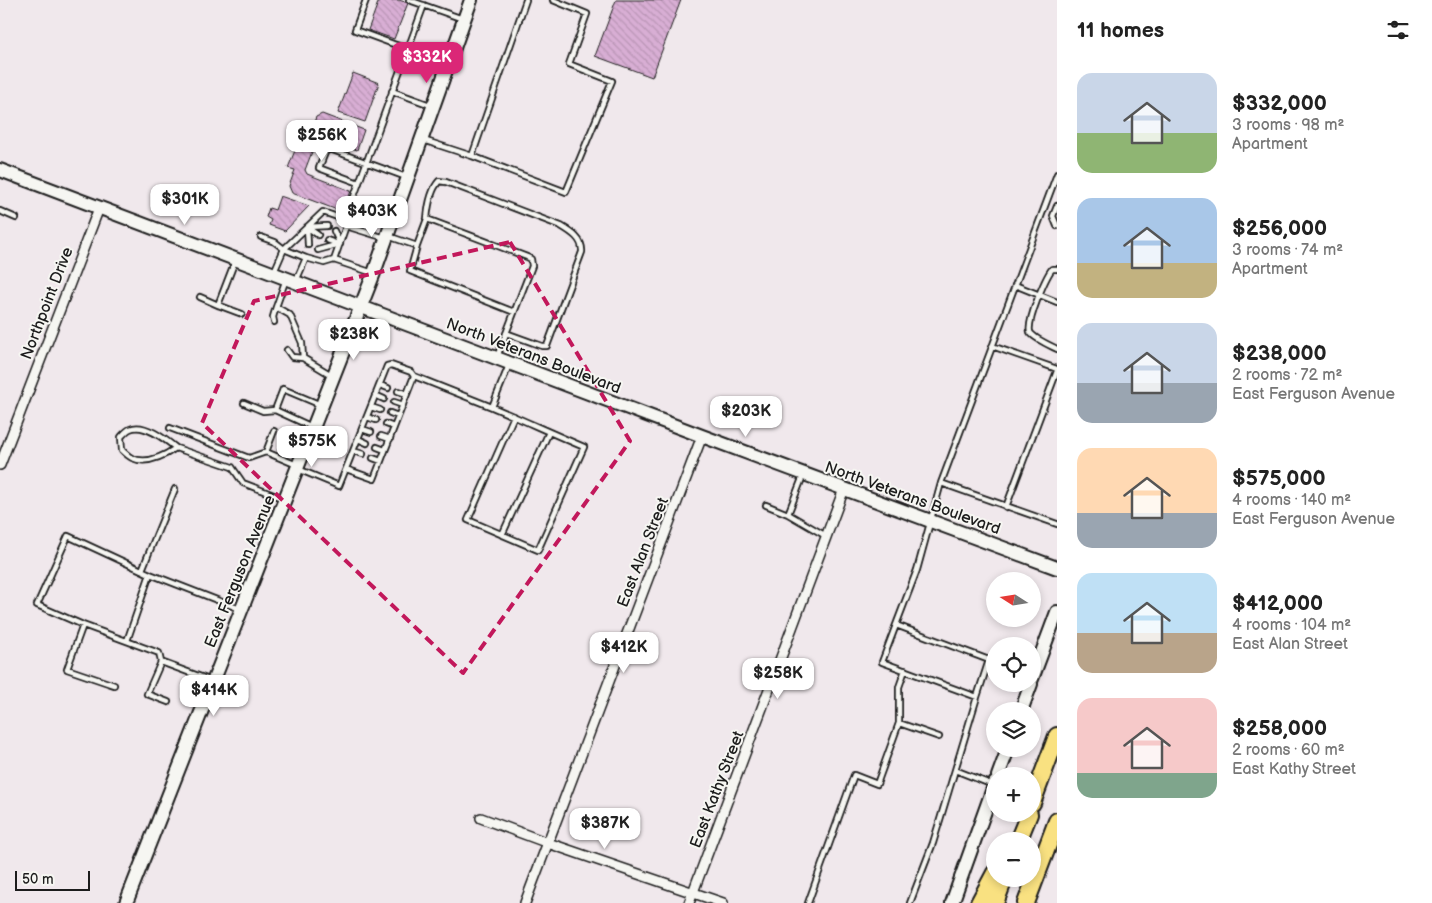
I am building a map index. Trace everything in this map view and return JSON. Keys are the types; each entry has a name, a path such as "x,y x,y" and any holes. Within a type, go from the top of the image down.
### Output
{"highway":[{"path":"1041,779 1057,736"},
{"path":"1026,903 1057,821"},
{"path":"980,903 988,887"},
{"path":"995,903 1001,887"}],"main road":[{"name":"East Ferguson Avenue","path":"126,903 374,273 471,0"},
{"name":"North Veterans Boulevard","path":"0,170 509,364 1057,568"},
{"path":"1041,655 1057,612"},
{"path":"1041,657 1057,631"},
{"path":"952,903 986,809"}],"street":[{"name":"Northpoint Drive","path":"0,466 98,208"},
{"name":"East Alan Street","path":"525,903 702,436"},
{"name":"East Kathy Street","path":"689,903 844,489"},
{"path":"481,818 723,903"}],"lane":[{"path":"366,0 355,30 407,49"},
{"path":"409,0 465,19"},
{"path":"472,156 526,0"},
{"path":"422,140 472,156 566,192 612,81 569,64 587,14 553,0"},
{"path":"349,210 424,5"},
{"path":"392,91 433,106"},
{"path":"359,183 319,168 326,148 408,178"},
{"path":"977,697 882,662 917,570 941,483 1057,174"},
{"path":"506,333 542,346 547,346 582,252 579,240 573,233 561,226 439,181 428,206 427,219 410,272 514,312"},
{"path":"1057,206 1053,216 1057,226"},
{"path":"0,211 16,218"},
{"path":"273,274 284,249 323,212 343,219 346,226 334,260"},
{"path":"427,219 531,259 532,266 496,358"},
{"path":"307,227 327,226"},
{"path":"346,226 417,246"},
{"path":"307,227 318,235"},
{"path":"307,227 308,245"},
{"path":"334,231 340,244"},
{"path":"262,237 306,258 324,263 334,260 374,273"},
{"path":"327,240 340,244"},
{"path":"318,250 340,244"},
{"path":"274,322 272,317 276,307 306,258"},
{"path":"218,305 235,260"},
{"path":"1057,269 1052,269 1038,294 1030,326 1030,332 1033,335 1048,345 1057,348"},
{"path":"1015,285 1057,302"},
{"path":"200,298 242,314"},
{"path":"276,307 290,315 302,343 303,358"},
{"path":"992,346 1057,370 1054,386 1006,507"},
{"path":"288,350 292,357 303,358 334,376"},
{"path":"492,407 509,364"},
{"path":"170,428 249,458 266,452 339,486 387,366 391,365 411,372 414,376 514,416 584,447 538,550 468,520 514,416"},
{"path":"346,468 374,479 414,376"},
{"path":"380,385 388,388"},
{"path":"275,410 283,389 322,406"},
{"path":"398,391 407,394"},
{"path":"375,395 384,399"},
{"path":"394,402 403,405"},
{"path":"244,403 263,411 275,410 314,427"},
{"path":"371,407 380,410"},
{"path":"390,413 398,416"},
{"path":"367,417 376,420"},
{"path":"386,424 394,427"},
{"path":"176,448 163,457 148,460 132,458 122,450 121,437 130,429 140,428 157,434 176,448 232,467 243,483 285,500"},
{"path":"362,429 371,432"},
{"path":"266,452 274,431"},
{"path":"502,535 549,432"},
{"path":"381,436 390,439"},
{"path":"358,439 367,443"},
{"path":"377,446 385,450"},
{"path":"353,451 363,454"},
{"path":"373,458 381,461"},
{"path":"788,514 804,474"},
{"path":"941,483 1057,524"},
{"path":"142,570 174,488"},
{"path":"766,505 788,514 826,536"},
{"path":"168,702 148,694 161,662 159,653 37,605 68,536 150,574 242,610"},
{"path":"127,641 150,574"},
{"path":"83,624 67,669 114,685"},
{"path":"896,625 989,660 933,843 910,903"},
{"path":"161,662 213,681"},
{"path":"808,903 854,775 877,784 899,723 898,687 905,670"},
{"path":"899,723 939,737"},
{"path":"955,770 986,781"}],"highlighted area":[{"path":"510,242 630,441 463,673 202,423 254,301"}],"building":[{"path":"379,0 399,0 408,3 394,39 368,30"},
{"path":"616,0 681,0 652,77 595,56"},
{"path":"353,73 379,83 365,122 338,113"},
{"path":"322,114 364,130 357,150 321,137 317,139 305,170 307,174 351,191 345,207 342,206 340,211 292,193 289,186 295,170 288,168 302,133 309,135 316,117"},
{"path":"280,196 309,206 285,231 269,225 271,220 266,217 269,208 275,210"}]}
